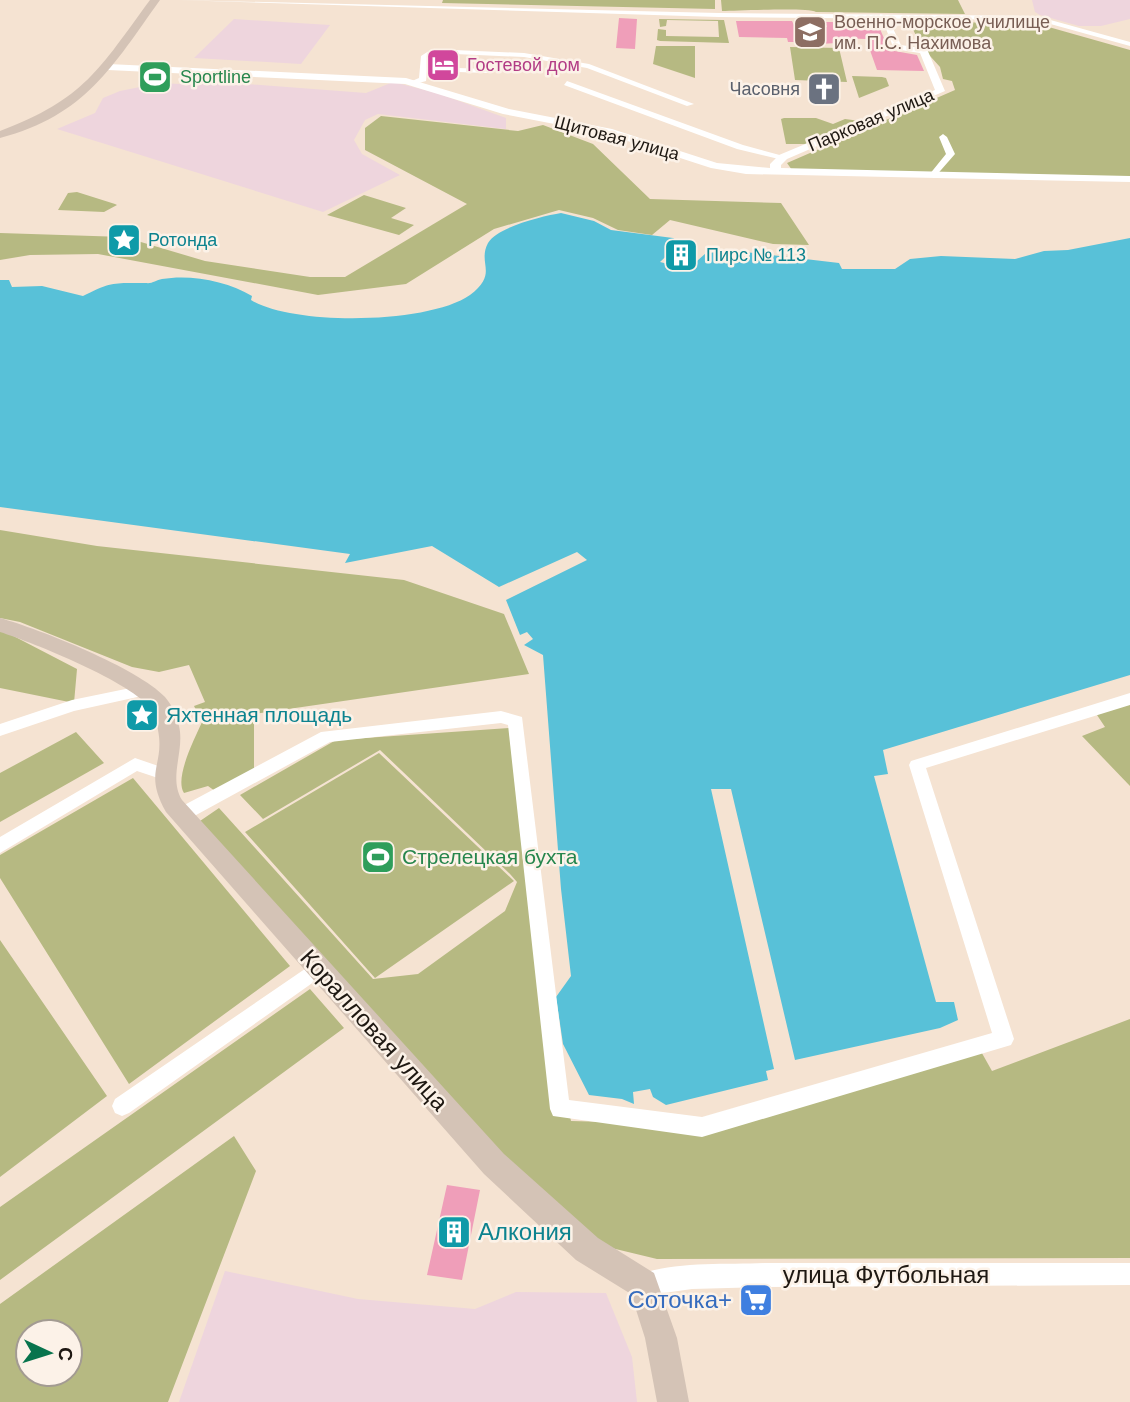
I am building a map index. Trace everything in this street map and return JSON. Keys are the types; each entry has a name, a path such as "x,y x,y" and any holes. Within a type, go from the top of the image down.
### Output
{"main road":[{"path":"0,135 26,126 62,107 89,87 108,67 155,0"},
{"path":"0,625 26,634 150,695 162,707 170,734 164,774"},
{"name":"Коралловая улица","path":"164,774 165,789 181,815 494,1164 587,1249 643,1284"},
{"path":"643,1284 661,1338 673,1402"}],"street":[{"path":"179,0 508,10 1037,18 1130,44"},
{"name":"Парковая улица","path":"776,172 775,164 783,157 940,91 924,51 897,47 883,16"},
{"path":"415,83 423,79 422,63 427,53 432,51 524,55 589,66 690,104"},
{"name":"Щитовая улица","path":"108,67 415,83 507,112 647,142 715,166 776,172 1130,179"},
{"path":"422,69 488,71"},
{"name":"Парковая улица","path":"567,83 740,147 783,157"},
{"path":"933,175 951,154 943,137"},
{"path":"0,730 72,706 150,695"},
{"path":"181,815 327,736 501,717 516,721 560,1109 702,1127 1003,1039 917,765 1130,699"},
{"path":"0,846 138,764 164,774"},
{"path":"122,1106 318,968"},
{"name":"улица Футбольная","path":"643,1284 692,1277 766,1275 1130,1274"}],"shaded area":[{"path":"1032,0 1130,0 1130,19 1101,26 1079,26 1040,15 1035,12"},
{"path":"234,19 330,25 301,64 194,58"},
{"path":"207,81 366,93 393,82 437,93 506,118 506,129 378,114 365,120 354,140 362,154 400,175 323,212 57,129 95,113 103,98 120,91 160,83 201,85"},
{"path":"225,1271 358,1299 475,1309 516,1292 606,1293 632,1357 637,1402 179,1402"}],"green space":[{"path":"443,0 715,0 715,9 442,3"},
{"path":"721,0 958,0 965,14 816,12 787,9 722,11"},
{"path":"659,19 724,20 729,43 657,40 658,29 666,30 666,36 719,37 718,21 667,20 666,26 660,27"},
{"path":"909,21 1038,24 1130,50 1130,177 792,170 787,163 955,90 952,81 943,79 940,67 921,46"},
{"path":"656,46 695,46 695,78 653,64"},
{"path":"790,47 839,48 847,82 795,80"},
{"path":"852,76 886,78 889,86 859,98"},
{"path":"381,116 518,131 543,125 593,144 650,199 781,203 809,245 773,244 670,220 652,235 618,230 593,218 559,210 494,229 406,284 318,295 98,254 30,255 0,260 0,233 124,237 205,261 310,277 345,277 467,204 365,150 365,128"},
{"path":"816,118 833,124 845,119 860,121 805,144 786,144 781,119"},
{"path":"77,192 117,205 104,212 58,210 68,193"},
{"path":"364,195 406,208 391,218 414,225 399,235 327,215"},
{"path":"0,530 97,546 404,580 504,614 529,674 254,714 254,770 215,791 208,786 184,793 183,768 202,722 194,706 205,702 189,665 159,672 132,667 20,622 0,618"},
{"path":"0,629 77,669 74,703 0,688"},
{"path":"1130,702 1130,786 1082,736 1105,727 1095,712"},
{"path":"509,728 530,919 571,1121 680,1124 974,1039 992,1071 1130,1019 1130,1258 657,1259 599,1245 508,1166 200,821 219,808 373,979 418,974 505,911 517,882 510,874 380,750 263,819 240,795 336,740"},
{"path":"76,732 104,763 0,822 0,773"},
{"name":"Стрелецкая бухта","path":"379,753 514,881 375,978 245,832"},
{"path":"133,778 290,966 129,1084 0,878 0,855"},
{"path":"0,940 107,1096 0,1177"},
{"path":"310,989 344,1028 0,1280 0,1207"},
{"path":"234,1136 256,1171 168,1402 0,1402 0,1304"}],"water":[{"path":"561,213 594,221 611,230 673,238 680,243 660,262 688,269 706,253 737,251 839,263 842,269 895,269 910,259 941,256 1015,259 1044,251 1068,250 1130,238 1130,675 883,750 888,774 874,776 936,1002 954,1002 958,1020 940,1028 795,1060 731,789 711,789 774,1069 766,1071 768,1080 666,1105 653,1097 650,1089 633,1092 634,1104 622,1099 589,1095 563,1044 556,997 571,976 561,889 543,655 524,645 533,639 527,632 520,635 506,600 587,560 577,552 499,587 432,546 345,563 350,554 0,507 0,280 9,280 12,287 42,286 83,296 114,284 196,278 232,286 252,296 251,300 297,314 361,318 394,316 451,305 470,295 484,281 485,250 493,237 521,223"}],"building":[{"path":"619,18 637,19 635,49 616,48"},
{"name":"Военно-морское училище им. П.С. Нахимова","path":"736,21 792,21 794,25 806,27 827,27 825,22 877,22 889,50 917,55 924,71 877,70 866,39 836,38 837,43 801,45 800,42 788,42 787,38 739,37"},
{"name":"Алкония","path":"447,1185 480,1190 462,1280 427,1275"}],"place":[{"name":"Военно-морское училище им. П.С. Нахимова","path":"810,32"},
{"name":"Гостевой дом","path":"443,65"},
{"name":"Sportline","path":"155,77"},
{"name":"Часовня","path":"824,89"},
{"name":"Ротонда","path":"124,240"},
{"name":"Пирс № 113","path":"681,255"},
{"name":"Яхтенная площадь","path":"142,715"},
{"name":"Стрелецкая бухта","path":"378,857"},
{"name":"Алкония","path":"454,1232"},
{"name":"Соточка+","path":"756,1300"}]}
